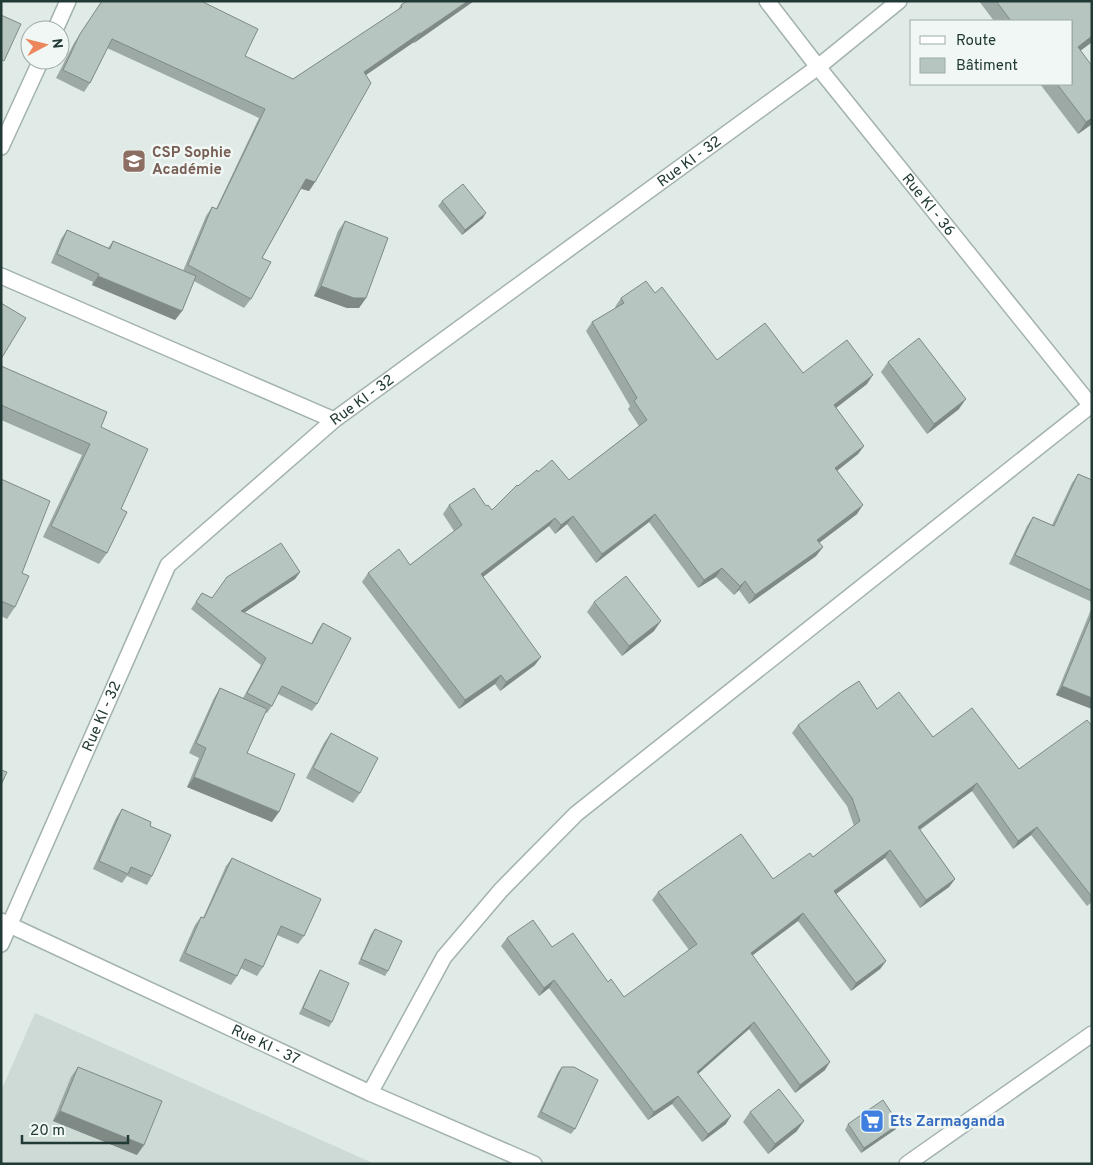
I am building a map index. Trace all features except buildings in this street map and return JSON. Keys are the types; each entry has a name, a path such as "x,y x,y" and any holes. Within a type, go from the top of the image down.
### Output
{"street":[{"path":"59,20 68,1"},
{"name":"Rue KI - 36","path":"767,1 1091,406"},
{"name":"Rue KI - 32","path":"1,944 6,922 168,565 334,420 818,66 899,1"},
{"path":"1,147 36,70"},
{"path":"1,276 334,420"},
{"path":"370,1093 444,957 501,890 576,814 1091,406"},
{"name":"Rue KI - 37","path":"6,922 370,1093 534,1164"},
{"path":"906,1164 1092,1034"}],"shaded area":[{"path":"35,1013 375,1164 1,1164 1,1091"}],"place":[{"name":"CSP Sophie Académie","path":"134,161"},
{"name":"Ets Zarmaganda","path":"872,1121"}]}
